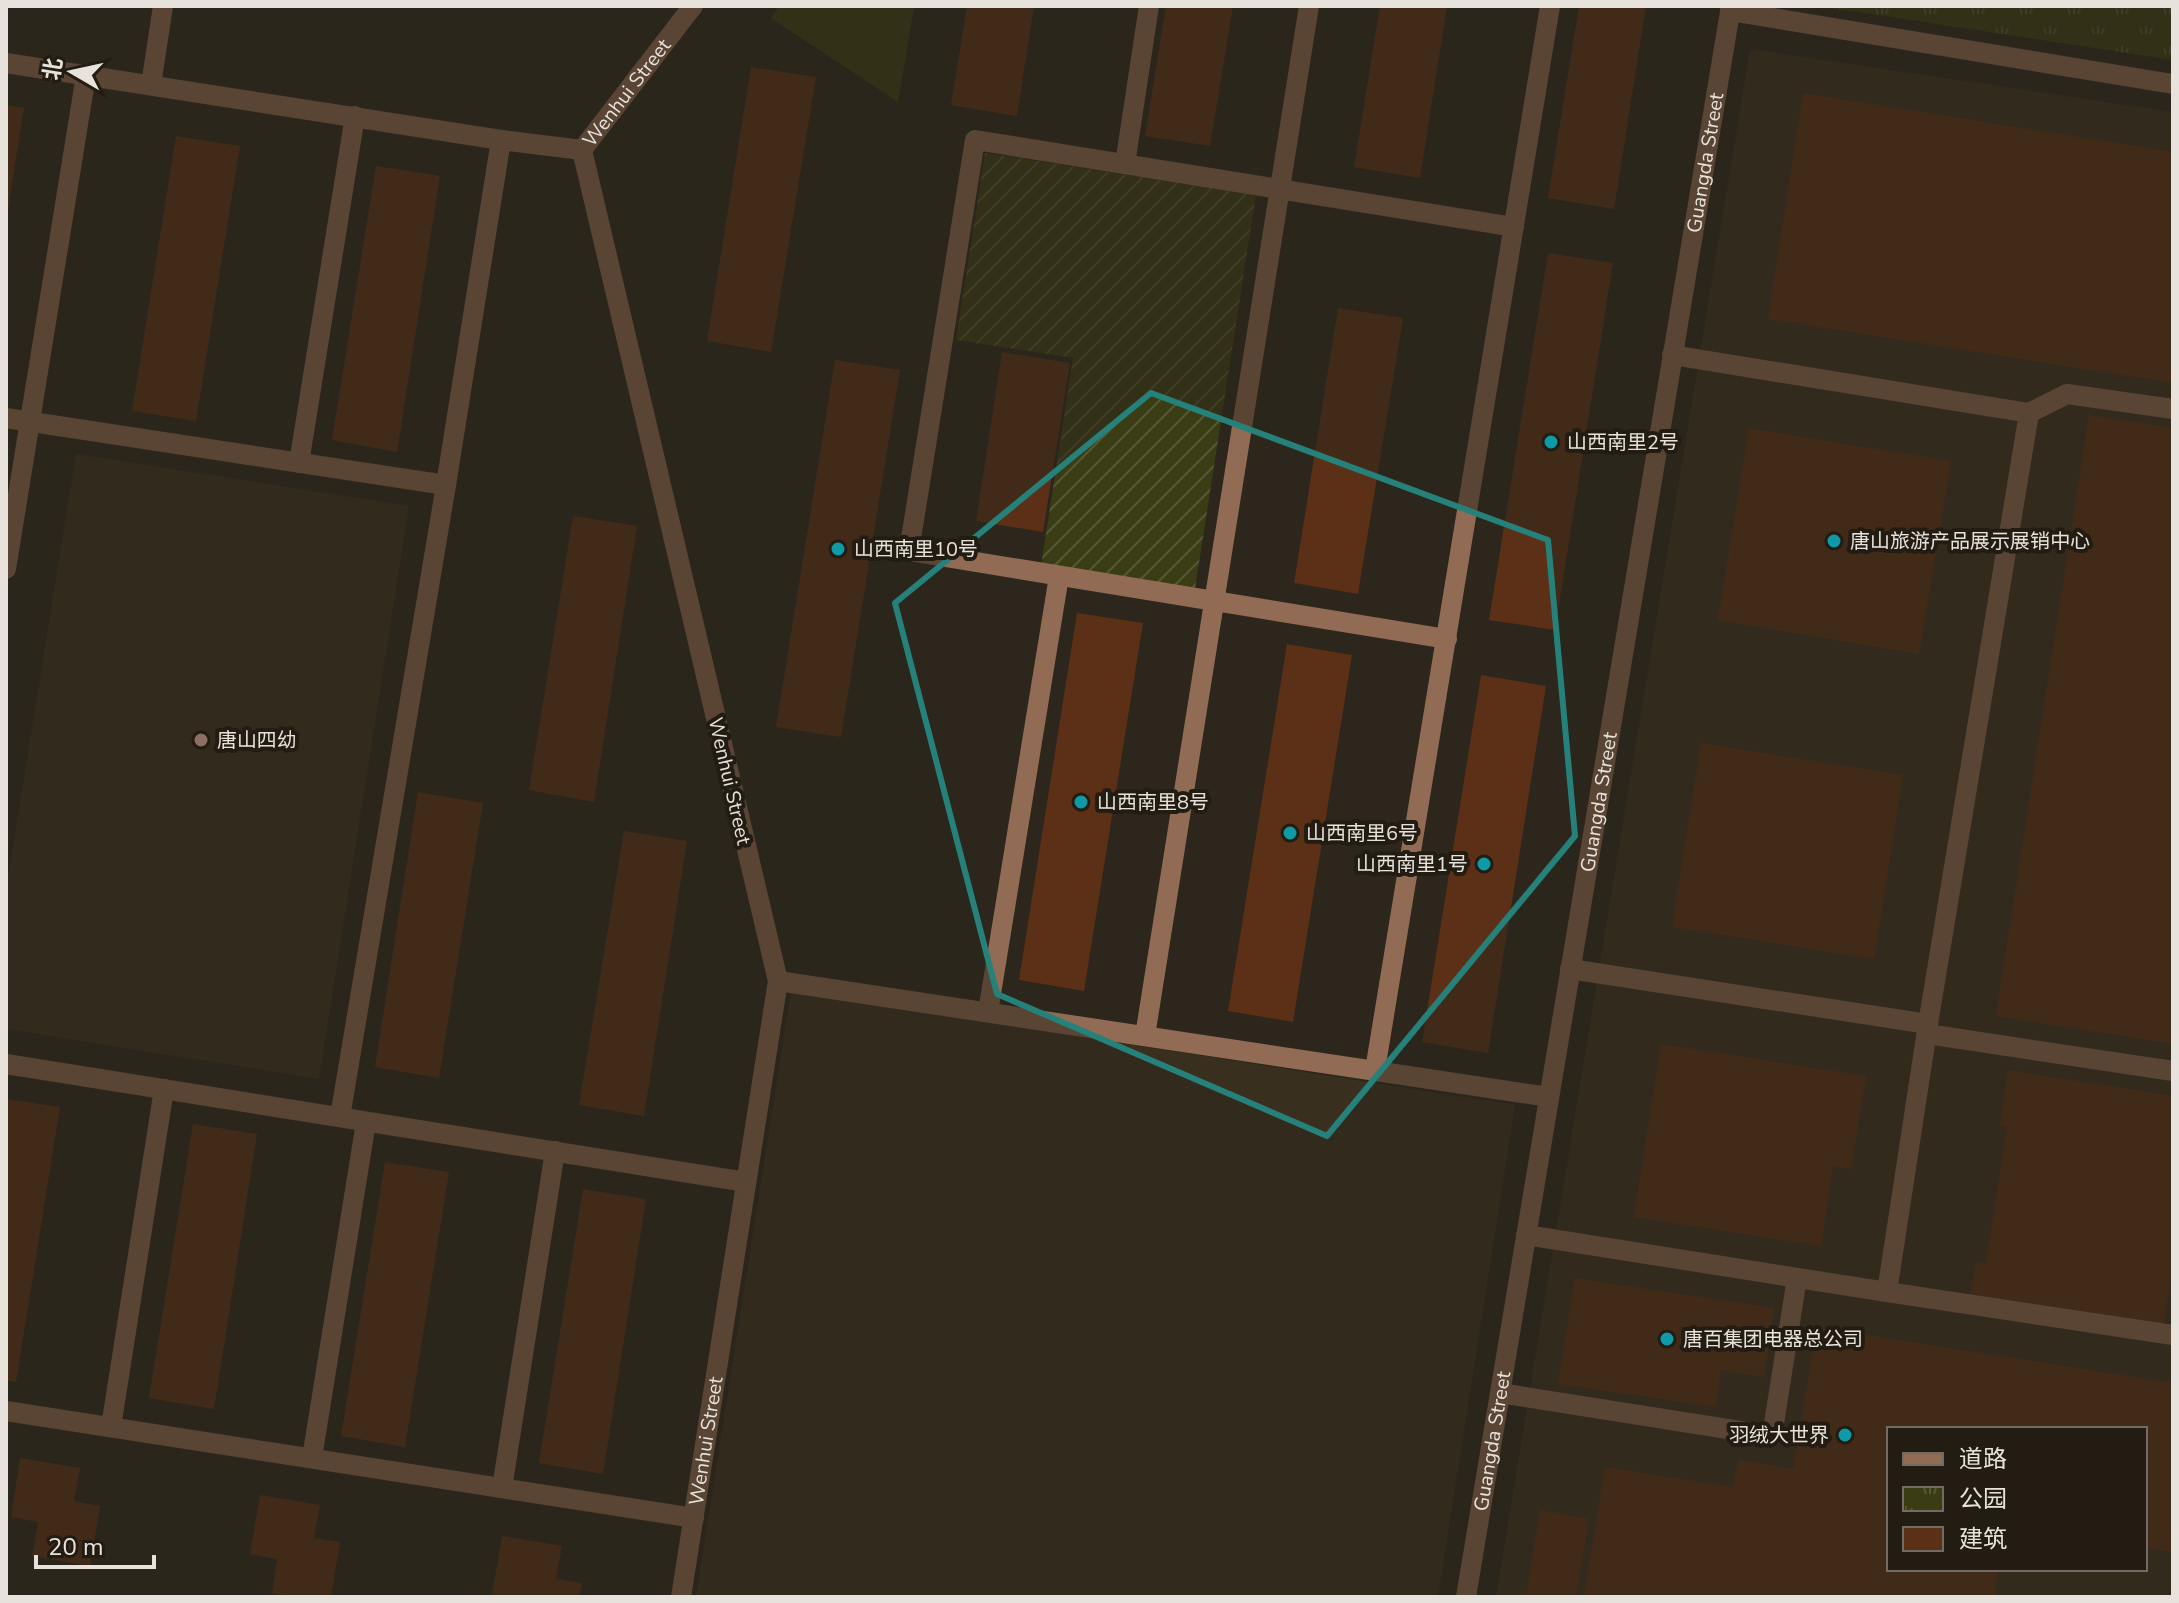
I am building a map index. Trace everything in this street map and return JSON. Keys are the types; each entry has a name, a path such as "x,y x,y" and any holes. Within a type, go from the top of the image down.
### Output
{"street":[{"path":"151,85 163,6"},
{"name":"Wenhui Street","path":"681,1597 778,981 582,150 693,6"},
{"path":"1125,164 1149,6"},
{"path":"1145,1036 1309,6"},
{"path":"1375,1070 1550,6"},
{"path":"1730,9 2173,84"},
{"name":"Guangda Street","path":"1466,1597 1730,9"},
{"path":"6,63 582,150"},
{"path":"6,569 86,75"},
{"path":"299,463 355,116"},
{"path":"340,1117 501,140"},
{"path":"1447,639 909,551 975,140 1514,227"},
{"path":"1672,355 2029,413 2067,394 2173,409"},
{"path":"1887,1292 2029,413"},
{"path":"6,418 446,485"},
{"path":"988,1012 1059,576"},
{"path":"1570,969 2173,1071"},
{"path":"778,981 1549,1097"},
{"path":"6,1064 746,1182"},
{"path":"111,1427 164,1089"},
{"path":"312,1458 366,1122"},
{"path":"502,1488 555,1151"},
{"path":"1526,1235 2173,1335"},
{"path":"1500,1393 1772,1436 1797,1278"},
{"path":"6,1411 694,1518"}],"highlighted area":[{"path":"1151,393 1548,540 1575,836 1327,1136 997,994 895,603"}],"shaded area":[{"path":"1750,49 2173,112 2173,1597 1496,1597"},
{"name":"唐山四幼","path":"76,454 409,506 319,1079 6,1029 6,890"},
{"path":"791,991 1515,1105 1438,1597 696,1597"}],"green space":[{"path":"779,6 914,6 898,102 771,18"},
{"path":"1818,6 2173,6 2173,60"},
{"path":"985,153 1256,195 1195,589 1041,566 1073,358 956,340"}],"building":[{"path":"967,6 1034,6 1017,116 951,105"},
{"path":"1166,6 1233,6 1210,146 1145,136"},
{"path":"1380,6 1447,6 1420,178 1354,167"},
{"path":"1579,6 1646,6 1614,209 1548,198"},
{"path":"751,67 816,77 771,352 707,341"},
{"path":"1803,93 2173,152 2173,383 1768,319"},
{"path":"6,105 24,108 8,209 6,209"},
{"path":"176,136 240,146 196,421 132,411"},
{"path":"376,166 440,176 397,452 332,440"},
{"name":"山西南里2号","path":"1548,253 1613,263 1555,630 1489,620"},
{"path":"1338,308 1403,318 1358,594 1294,583"},
{"path":"1002,352 1070,363 1043,532 976,521"},
{"name":"山西南里10号","path":"835,360 900,370 841,737 776,727"},
{"path":"2089,415 2173,428 2173,1044 1996,1016"},
{"name":"唐山旅游产品展示展销中心","path":"1749,428 1951,461 1919,654 1718,620"},
{"path":"573,516 637,526 594,802 529,790"},
{"name":"山西南里8号","path":"1077,613 1143,623 1084,991 1019,980"},
{"name":"山西南里6号","path":"1287,644 1352,655 1293,1022 1228,1011"},
{"name":"山西南里1号","path":"1481,675 1546,686 1488,1053 1422,1042"},
{"path":"1701,743 1903,775 1874,959 1672,927"},
{"path":"418,792 483,803 439,1078 375,1067"},
{"path":"624,831 687,841 644,1116 579,1105"},
{"path":"1661,1044 1866,1076 1851,1169 1833,1166 1821,1246 1634,1217"},
{"path":"2008,1070 2173,1096 2173,1265 2163,1327 1970,1298 1976,1262 1986,1264 2007,1127 2000,1126"},
{"path":"6,1099 60,1107 16,1382 6,1380"},
{"path":"193,1124 257,1134 214,1409 149,1398"},
{"path":"385,1162 449,1172 405,1447 341,1436"},
{"path":"583,1189 646,1199 603,1474 539,1463"},
{"name":"唐百集团电器总公司","path":"1575,1278 1774,1308 1764,1377 1721,1370 1716,1407 1558,1384"},
{"path":"1817,1327 2173,1383 2173,1552 2147,1548 2147,1427 1887,1427 1887,1571 1998,1571 1994,1597 1584,1597 1605,1467 1733,1487 1738,1460 1793,1469"},
{"path":"20,1458 80,1468 74,1501 100,1506 90,1566 32,1556 38,1522 11,1517"},
{"path":"260,1495 320,1505 314,1538 340,1542 331,1597 272,1593 277,1559 250,1554"},
{"path":"1540,1510 1589,1519 1576,1597 1526,1597"},
{"path":"502,1536 562,1546 556,1579 582,1583 579,1597 492,1595"}],"place":[{"name":"山西南里2号","path":"1551,442"},
{"name":"唐山旅游产品展示展销中心","path":"1834,541"},
{"name":"山西南里10号","path":"838,549"},
{"name":"唐山四幼","path":"201,740"},
{"name":"山西南里8号","path":"1081,802"},
{"name":"山西南里6号","path":"1290,833"},
{"name":"山西南里1号","path":"1484,864"},
{"name":"唐百集团电器总公司","path":"1667,1339"},
{"name":"羽绒大世界","path":"1845,1435"}]}
